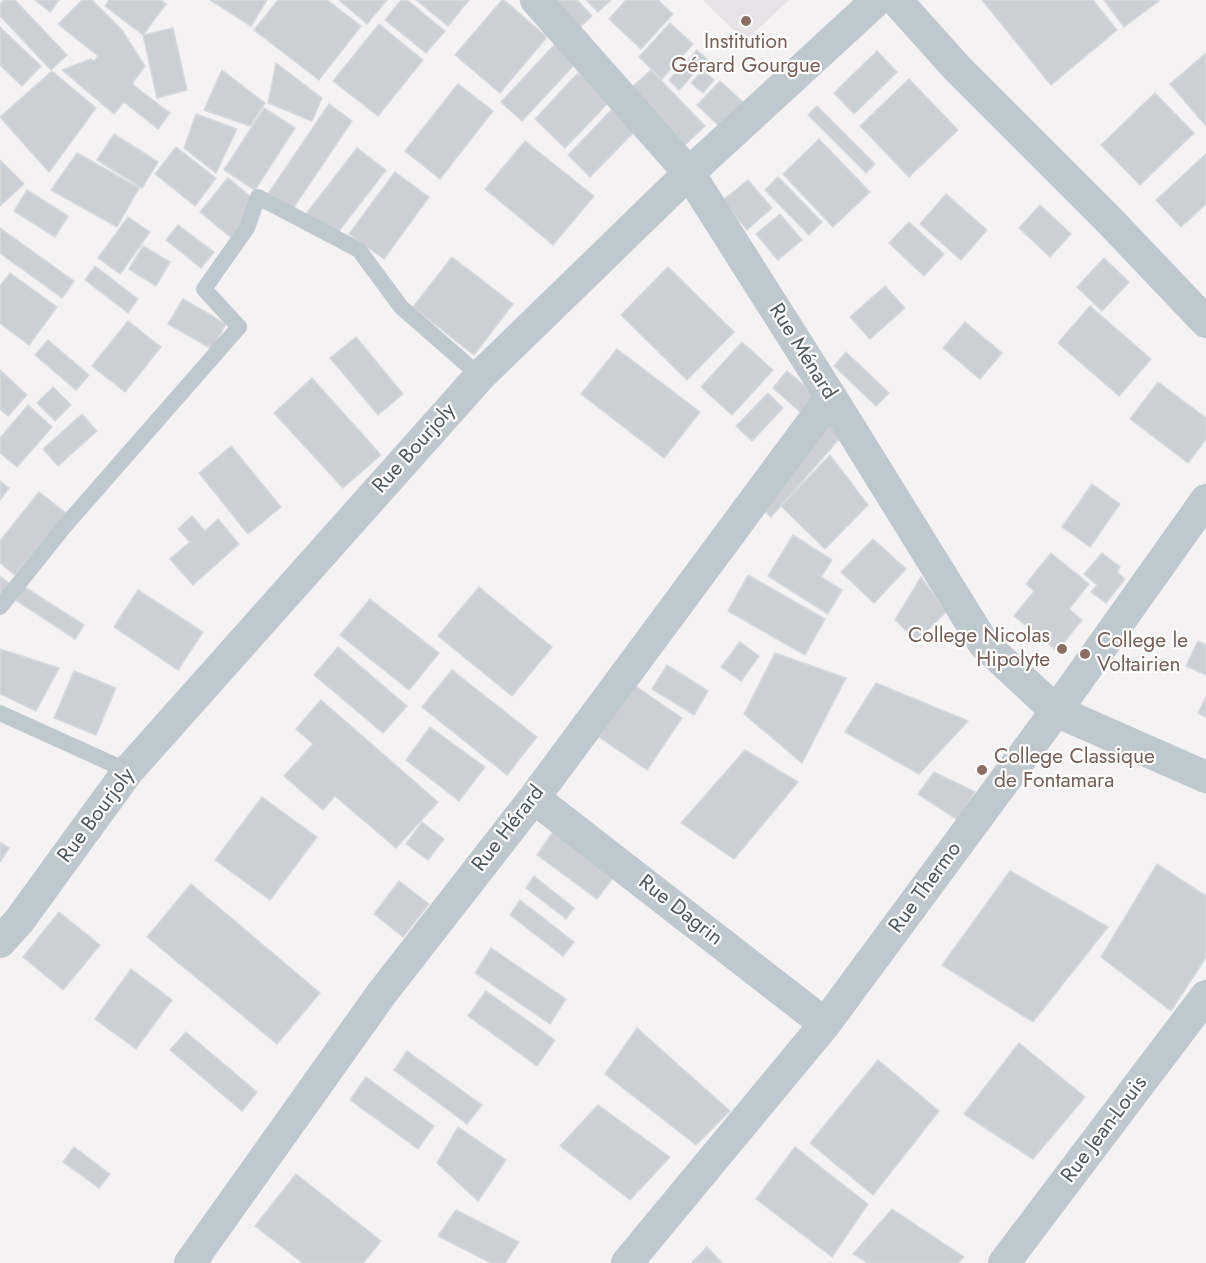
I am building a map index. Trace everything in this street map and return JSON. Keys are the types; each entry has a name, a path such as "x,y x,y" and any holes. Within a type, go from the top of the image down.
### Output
{"street":[{"name":"Rue Ménard","path":"537,0 688,173 831,397 984,644 1056,711 1206,777"},
{"name":"Rue Bourjoly","path":"0,942 19,921 128,771 480,376 688,173 877,0"},
{"path":"896,0 957,68 1107,218 1206,322"},
{"name":"Rue Hérard","path":"190,1263 382,993 534,798 831,397"},
{"name":"Rue Thermo","path":"627,1263 825,1024 1056,711 1206,500"},
{"name":"Rue Dagrin","path":"534,798 825,1024"},
{"name":"Rue Jean-Louis","path":"1004,1263 1206,996"}],"lane":[{"path":"0,607 63,528 239,327 204,289 247,228 258,197 358,250 401,307 480,376"},
{"path":"0,712 128,771"}],"shaded area":[{"name":"Institution Gérard Gourgue","path":"703,0 789,0 745,41"}],"building":[{"path":"4,0 15,0 67,55 51,70 0,16 0,4"},
{"path":"35,0 59,0 50,12"},
{"path":"82,0 92,0 122,30 145,66 132,84 170,113 158,129 124,102 114,114 62,70 91,59 94,61 98,56 58,24"},
{"path":"109,0 161,0 166,4 143,35 105,6"},
{"path":"210,0 267,0 251,26"},
{"path":"278,0 327,0 361,26 319,80 254,30"},
{"path":"339,0 387,0 367,24"},
{"path":"401,0 407,0 445,31 426,53 385,20"},
{"path":"416,0 469,0 448,26"},
{"path":"502,0 547,37 500,93 455,55"},
{"path":"550,0 577,0 592,16 578,29"},
{"path":"586,0 611,0 598,12"},
{"path":"626,0 658,0 673,14 641,49 609,19"},
{"path":"982,0 1093,0 1117,30 1051,85"},
{"path":"1104,0 1158,0 1159,1 1124,27"},
{"path":"670,23 693,44 662,79 639,57"},
{"path":"379,24 423,60 378,116 333,81"},
{"path":"0,27 41,66 22,86 0,65"},
{"path":"173,28 187,90 157,98 143,35"},
{"path":"555,44 576,63 522,121 501,102"},
{"path":"697,50 707,59 679,90 669,80"},
{"path":"877,51 897,72 854,114 834,93"},
{"path":"1206,53 1206,126 1170,84"},
{"path":"276,63 322,98 312,121 268,103"},
{"path":"222,70 265,103 250,126 204,110"},
{"path":"651,70 705,126 683,147 629,90"},
{"path":"703,70 714,80 703,93 691,83"},
{"path":"52,71 96,108 49,172 0,117"},
{"path":"578,73 610,101 565,148 535,119"},
{"path":"909,79 958,130 909,177 860,126"},
{"path":"720,81 745,104 722,129 697,105"},
{"path":"458,84 493,111 440,179 405,151"},
{"path":"1155,93 1194,133 1140,185 1101,145"},
{"path":"329,104 352,121 292,210 268,194"},
{"path":"616,105 639,127 590,177 568,155"},
{"path":"817,106 875,164 866,173 808,115"},
{"path":"264,108 295,128 255,190 224,170"},
{"path":"196,114 237,129 216,173 184,148"},
{"path":"114,134 158,162 142,188 97,160"},
{"path":"819,139 870,192 833,227 783,174"},
{"path":"525,141 594,196 553,245 485,189"},
{"path":"176,147 216,178 195,206 155,174"},
{"path":"357,148 386,170 336,235 306,214"},
{"path":"77,153 139,188 117,227 51,190"},
{"path":"1206,154 1206,204 1181,227 1156,200"},
{"path":"0,160 24,184 0,206"},
{"path":"395,172 429,197 384,259 349,234"},
{"path":"778,177 822,222 809,235 765,190"},
{"path":"228,178 262,206 234,240 200,212"},
{"path":"748,180 772,208 747,230 723,200"},
{"path":"27,190 68,216 55,237 14,211"},
{"path":"946,194 987,230 961,260 920,224"},
{"path":"1040,205 1071,234 1050,257 1019,228"},
{"path":"780,214 802,240 778,260 756,234"},
{"path":"128,217 150,232 120,274 98,258"},
{"path":"909,222 944,254 924,276 889,243"},
{"path":"178,225 214,252 201,268 166,240"},
{"path":"0,228 74,281 62,298 0,253"},
{"path":"143,246 170,262 156,286 129,269"},
{"path":"452,257 513,304 474,355 413,307"},
{"path":"1104,258 1129,282 1102,311 1077,287"},
{"path":"95,266 138,299 128,313 85,280"},
{"path":"668,267 734,332 687,380 621,315"},
{"path":"10,273 57,307 29,345 0,323 0,286"},
{"path":"885,286 905,308 870,339 850,317"},
{"path":"183,299 226,324 212,349 168,324"},
{"path":"1090,306 1151,359 1119,396 1058,343"},
{"path":"128,321 161,347 125,392 92,366"},
{"path":"965,322 1002,353 980,379 943,348"},
{"path":"356,337 403,394 378,415 330,358"},
{"path":"48,340 89,375 76,390 35,355"},
{"path":"742,342 773,370 732,415 701,387"},
{"path":"617,349 700,412 664,458 581,394"},
{"path":"846,352 889,393 876,406 834,366"},
{"path":"0,370 27,395 8,416 0,409"},
{"path":"787,371 822,401 807,418 773,388"},
{"path":"312,378 381,455 343,488 274,413"},
{"path":"1158,382 1206,418 1206,439 1188,463 1130,419"},
{"path":"53,387 71,405 55,421 37,403"},
{"path":"768,393 783,408 752,441 736,426"},
{"path":"28,405 52,427 17,467 0,453 0,438"},
{"path":"829,412 848,429 771,517 752,500"},
{"path":"82,414 97,431 58,466 43,449"},
{"path":"231,446 281,507 248,534 199,473"},
{"path":"830,455 868,505 825,549 781,506"},
{"path":"0,481 9,488 0,500"},
{"path":"1092,484 1120,504 1090,547 1062,527"},
{"path":"39,492 66,513 15,575 0,563 0,541"},
{"path":"192,516 205,531 218,519 239,544 193,585 170,559 190,542 178,529"},
{"path":"793,535 832,560 821,577 842,590 828,614 768,576"},
{"path":"873,539 906,569 874,603 841,572"},
{"path":"1051,553 1089,584 1069,609 1082,620 1057,651 1014,616 1034,591 1026,584"},
{"path":"1102,553 1120,567 1117,572 1125,579 1106,603 1091,592 1097,585 1084,574"},
{"path":"748,575 825,619 805,655 728,611"},
{"path":"0,576 10,584 0,598"},
{"path":"921,577 946,612 917,641 895,620"},
{"path":"23,586 84,625 75,639 14,599"},
{"path":"479,587 552,647 512,696 438,636"},
{"path":"138,590 203,632 178,670 114,627"},
{"path":"370,599 439,653 409,690 340,635"},
{"path":"1198,641 1206,645 1206,675 1186,666"},
{"path":"740,642 759,656 741,681 721,667"},
{"path":"338,647 407,706 383,733 314,675"},
{"path":"0,649 59,668 36,711 0,694"},
{"path":"775,653 846,678 802,763 744,714"},
{"path":"667,665 708,691 694,715 652,689"},
{"path":"452,670 537,737 507,775 422,707"},
{"path":"74,671 116,688 96,735 54,718"},
{"path":"876,683 968,721 919,774 845,732"},
{"path":"634,685 682,718 647,770 599,737"},
{"path":"1206,697 1206,717 1198,713"},
{"path":"321,700 438,802 396,848 335,796 323,810 284,776 313,744 296,729"},
{"path":"430,727 485,767 459,801 406,760"},
{"path":"745,750 798,782 734,859 681,823"},
{"path":"934,772 975,792 958,820 918,794"},
{"path":"262,797 317,837 270,900 215,860"},
{"path":"422,822 444,839 428,860 406,844"},
{"path":"554,830 615,875 597,899 537,855"},
{"path":"0,842 9,848 0,862"},
{"path":"1157,864 1206,896 1206,957 1171,1011 1101,957"},
{"path":"1010,871 1108,927 1033,1022 942,965"},
{"path":"534,876 574,908 566,919 526,888"},
{"path":"399,881 429,904 403,937 374,914"},
{"path":"191,884 320,993 277,1044 147,937"},
{"path":"520,900 574,942 563,956 510,915"},
{"path":"59,912 100,945 63,990 23,957"},
{"path":"491,948 566,999 550,1024 475,973"},
{"path":"131,969 172,1000 136,1049 95,1019"},
{"path":"486,991 555,1040 537,1066 468,1016"},
{"path":"637,1028 730,1111 696,1145 605,1074"},
{"path":"186,1032 257,1092 242,1111 170,1050"},
{"path":"1019,1043 1085,1097 1033,1159 964,1114"},
{"path":"407,1051 482,1105 467,1124 394,1070"},
{"path":"878,1060 939,1111 873,1195 810,1143"},
{"path":"366,1077 434,1126 418,1149 350,1100"},
{"path":"598,1105 670,1157 630,1200 560,1146"},
{"path":"458,1127 506,1160 478,1201 437,1163"},
{"path":"74,1147 110,1174 99,1188 63,1162"},
{"path":"795,1147 868,1204 832,1257 756,1199"},
{"path":"296,1174 381,1241 363,1263 303,1263 255,1226"},
{"path":"892,1209 964,1257 958,1263 868,1263 853,1254"},
{"path":"456,1210 519,1242 505,1263 491,1263 438,1236"},
{"path":"707,1247 722,1263 691,1263"}],"place":[{"name":"Institution Gérard Gourgue","path":"746,21"},
{"name":"College Nicolas Hipolyte","path":"1062,649"},
{"name":"College le Voltairien","path":"1085,654"},
{"name":"College Classique de Fontamara","path":"982,770"}]}
